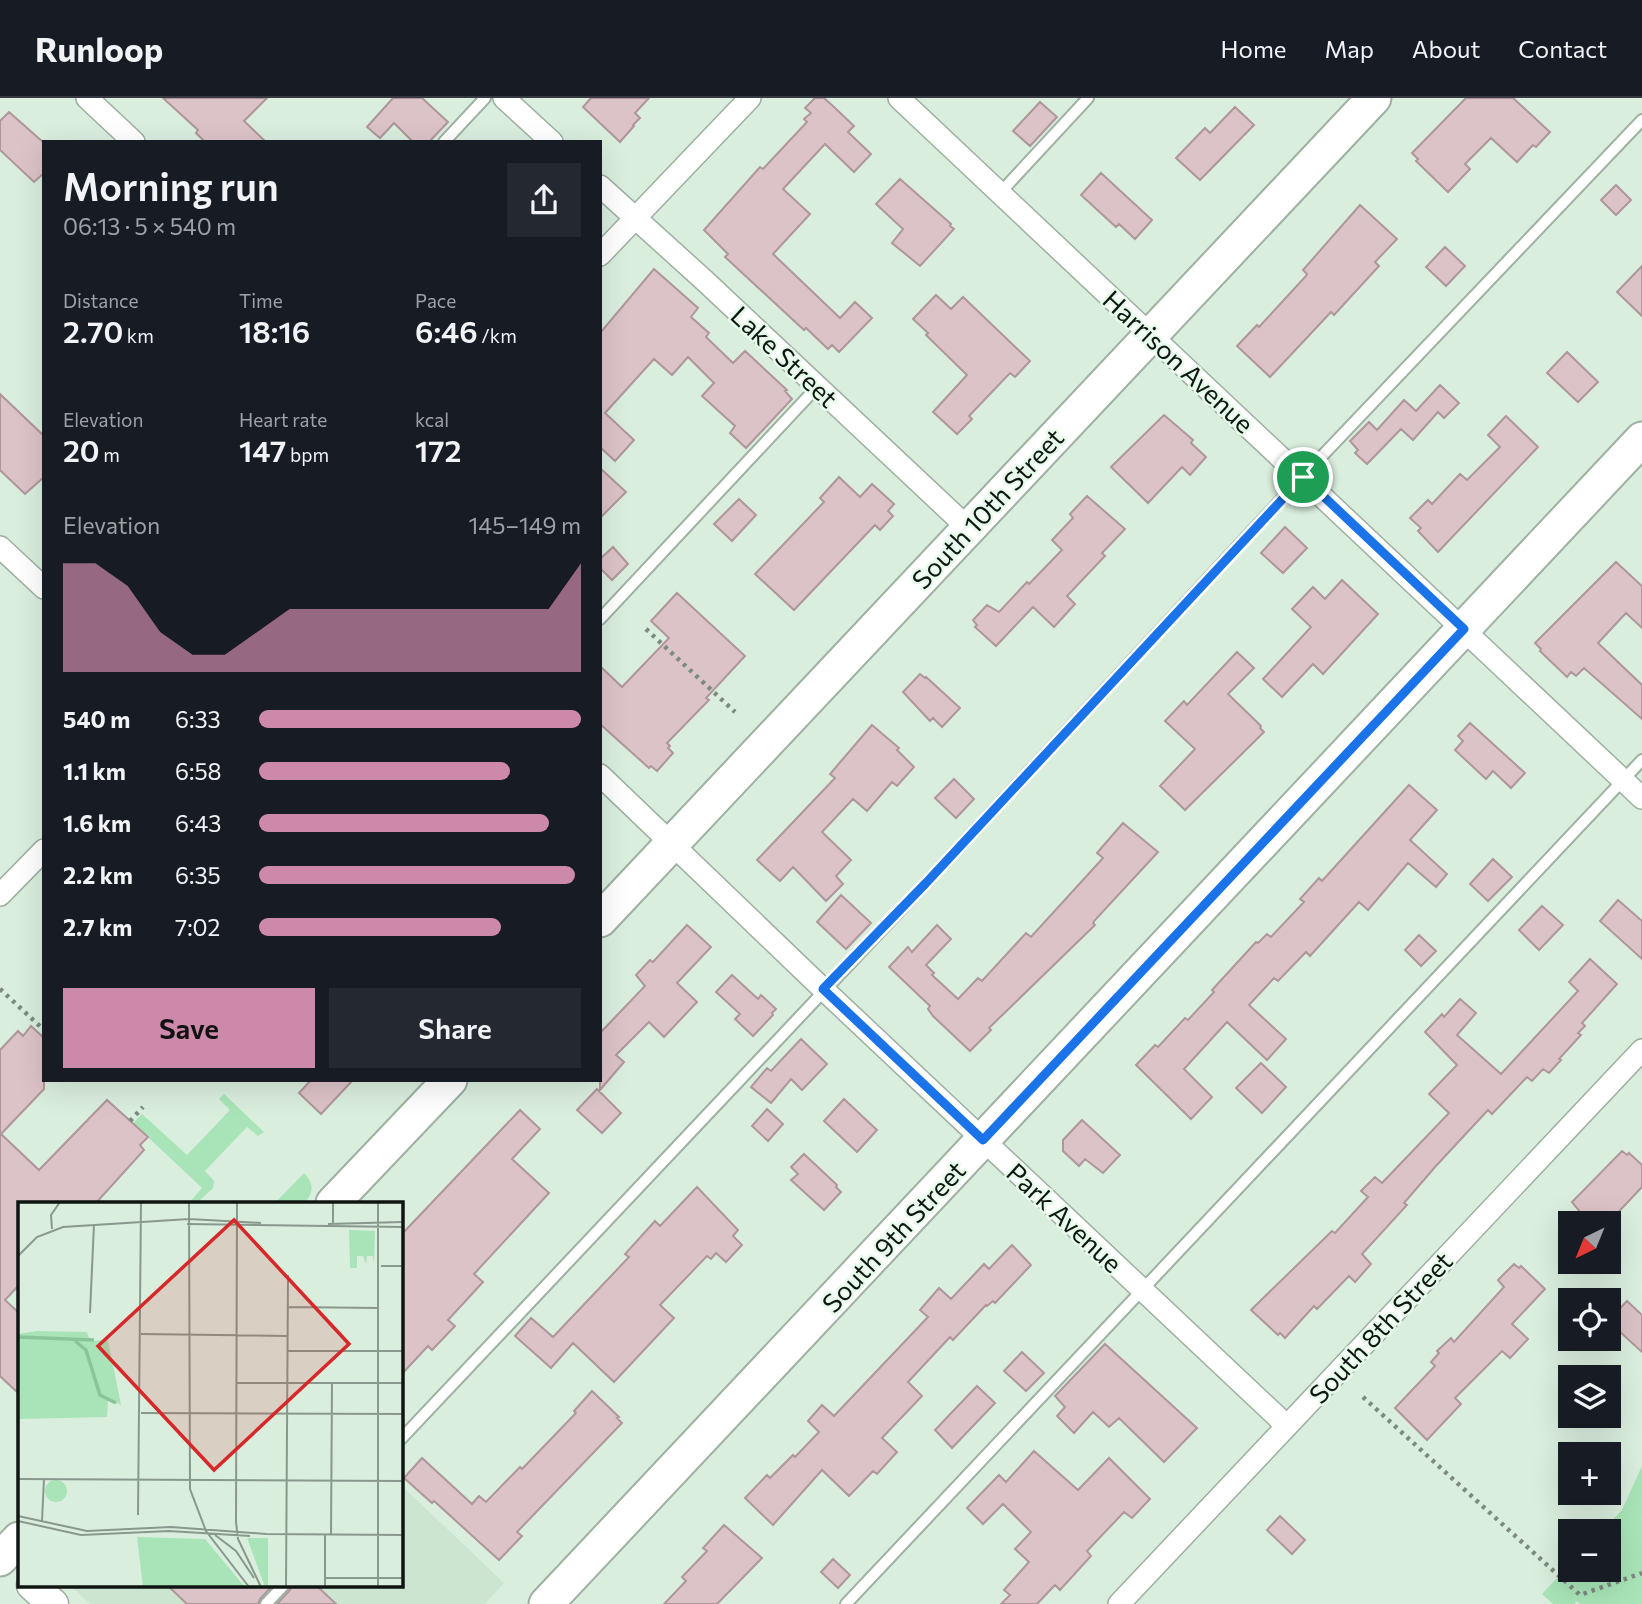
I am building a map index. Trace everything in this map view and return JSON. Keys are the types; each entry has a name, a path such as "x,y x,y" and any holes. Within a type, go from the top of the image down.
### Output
{"main road":[{"name":"South 10th Street","path":"602,918 1374,98"},
{"name":"South 9th Street","path":"546,1604 1642,439"},
{"path":"334,1202 448,1082"},
{"path":"33,1586 53,1604"}],"street":[{"path":"88,98 132,140"},
{"path":"504,98 550,140"},
{"path":"602,254 750,98"},
{"name":"Harrison Avenue","path":"899,98 1642,798"},
{"name":"Lake Street","path":"602,188 968,528"},
{"path":"0,547 42,582"},
{"name":"Park Avenue","path":"602,777 1287,1426"},
{"path":"0,895 42,851"},
{"name":"South 8th Street","path":"1119,1604 1642,1050"}],"lane":[{"path":"446,140 485,98"},
{"path":"1000,193 1088,98"},
{"path":"402,1438 823,989 926,883 1303,477 1642,120"},
{"path":"602,618 818,386"},
{"path":"846,1604 1642,760"},
{"path":"266,1604 283,1586"}],"path":[{"path":"646,629 735,712"},
{"path":"0,989 42,1028"},
{"path":"130,1121 143,1107"},
{"path":"1363,1397 1580,1595 1642,1573"}],"shaded area":[{"path":"402,1486 504,1583 485,1604 90,1604 71,1586 402,1586"}],"green space":[{"path":"224,1094 264,1132 258,1136 247,1127 205,1171 214,1181 213,1188 199,1201 190,1202 202,1188 133,1123 142,1114 187,1155 230,1110 219,1099"},
{"path":"304,1173 310,1180 312,1188 306,1202 276,1202"},
{"path":"1642,1466 1642,1604 1580,1604 1576,1601 1575,1604 1553,1604 1542,1594 1558,1577 1558,1582 1621,1582 1621,1519 1613,1519 1622,1510"}],"building":[{"path":"163,98 267,98 244,121 264,140 203,140 196,133 198,130"},
{"path":"393,98 422,98 448,122 431,140 411,140 394,123 380,138 367,127"},
{"path":"591,98 649,98 635,113 640,118 620,142 583,107"},
{"path":"815,98 824,98 854,126 848,132 871,154 854,172 825,144 783,189 810,214 773,254 840,318 855,302 872,318 839,352 832,345 828,349 806,328 804,330 725,257 728,254 704,230 760,167 763,169 807,122 804,119 811,113 805,108"},
{"path":"1466,98 1513,98 1550,132 1517,162 1491,138 1465,164 1470,169 1448,192 1416,161 1418,159 1412,153"},
{"path":"1040,102 1057,117 1030,146 1013,131"},
{"path":"1235,107 1254,125 1200,180 1176,158 1205,128 1210,133"},
{"path":"9,112 42,141 42,175 34,182 0,150 0,121"},
{"path":"1101,173 1152,220 1135,239 1119,224 1116,227 1081,195"},
{"path":"900,179 954,229 920,266 892,243 903,229 876,204"},
{"path":"1616,185 1631,200 1616,215 1601,200"},
{"path":"1360,205 1397,239 1375,262 1379,266 1334,315 1331,312 1270,377 1237,346 1257,325 1259,327 1306,276 1303,270"},
{"path":"1445,247 1465,266 1446,286 1426,267"},
{"path":"1642,266 1642,316 1617,292"},
{"path":"654,269 698,308 691,317 709,333 706,337 733,363 745,351 787,390 785,391 792,399 746,448 730,433 735,426 702,396 714,383 688,357 672,375 654,359 605,413 634,440 615,461 602,449 602,331"},
{"path":"936,295 951,309 963,297 1030,361 1015,377 1010,373 969,416 972,419 957,434 933,412 967,375 913,319"},
{"path":"1567,352 1598,382 1578,402 1547,373"},
{"path":"1440,385 1459,403 1444,418 1438,412 1413,440 1401,429 1367,464 1355,453 1358,450 1350,441 1369,422 1377,430 1404,400 1416,411"},
{"path":"0,394 42,434 42,479 25,494 0,470"},
{"path":"1164,415 1193,440 1191,443 1206,457 1190,475 1182,467 1148,503 1111,467"},
{"path":"1506,416 1538,447 1438,552 1418,531 1421,528 1410,518 1428,500 1432,504 1460,474 1467,480 1500,447 1488,435"},
{"path":"602,470 626,492 602,516"},
{"path":"839,477 860,497 872,484 894,504 888,511 893,516 880,530 875,525 794,610 755,574 824,502 820,498"},
{"path":"1087,496 1125,529 1102,553 1105,556 1067,596 1075,604 1054,627 1033,607 996,646 975,627 977,625 973,620 987,605 999,612 1062,550 1052,540 1073,518 1070,514"},
{"path":"739,499 756,515 732,541 714,524"},
{"path":"1285,527 1307,548 1283,573 1261,553"},
{"path":"613,547 628,564 612,580 602,570 602,557"},
{"path":"1616,562 1642,586 1642,628 1626,613 1598,643 1642,685 1642,719 1584,668 1576,676 1571,672 1567,677 1535,643"},
{"path":"1342,580 1378,614 1323,674 1313,664 1282,697 1263,679 1311,627 1292,609 1313,587 1325,599"},
{"path":"677,593 745,656 706,698 709,700 667,743 673,753 657,771 651,766 649,768 602,726 602,668 622,687 669,638 651,621"},
{"path":"1237,652 1254,668 1228,694 1264,732 1185,810 1160,786 1195,749 1165,721 1184,701 1187,705"},
{"path":"920,674 960,708 942,727 933,718 930,721 903,692"},
{"path":"1470,723 1525,773 1511,788 1493,771 1486,779 1455,750 1463,741 1458,736"},
{"path":"872,725 899,748 897,750 914,767 897,786 892,782 867,811 853,799 822,832 851,860 836,876 843,884 826,901 793,867 780,881 757,860 835,778 830,774"},
{"path":"954,779 974,799 956,818 935,798"},
{"path":"1409,785 1437,810 1410,840 1447,874 1436,887 1408,863 1368,910 1359,902 1310,956 1306,952 1278,981 1274,978 1249,1005 1286,1039 1267,1060 1227,1022 1184,1069 1212,1097 1191,1119 1136,1065 1155,1045 1158,1047 1185,1018 1188,1020 1256,942 1267,934 1271,937 1304,902 1300,899 1319,878 1322,881"},
{"path":"1123,823 1158,852 1095,920 1095,925 989,1028 991,1030 970,1051 933,1016 928,1009 930,1006 889,967 908,947 912,952 937,925 951,939 926,965 934,973 932,975 958,999 978,978 982,981 1026,933 1031,937 1103,858 1097,853"},
{"path":"1493,859 1512,877 1488,901 1470,884"},
{"path":"841,895 871,923 846,949 817,922"},
{"path":"1618,900 1642,921 1642,959 1600,921"},
{"path":"1542,906 1563,925 1539,950 1519,930"},
{"path":"687,925 711,947 677,983 697,1002 664,1037 649,1022 616,1055 624,1062 600,1090 602,1031 645,986 636,975 650,960 653,962"},
{"path":"1419,935 1436,951 1421,966 1405,950"},
{"path":"1590,959 1617,984 1582,1023 1585,1026 1578,1033 1581,1035 1559,1059 1561,1060 1549,1073 1543,1069 1532,1081 1527,1077 1492,1114 1488,1110 1435,1167 1404,1203 1407,1205 1362,1254 1371,1264 1355,1282 1349,1276 1317,1309 1314,1306 1285,1338 1280,1333 1278,1335 1251,1310 1332,1231 1335,1233 1368,1197 1361,1191 1375,1177 1382,1183 1449,1113 1429,1094 1457,1065 1425,1032 1442,1014 1444,1017 1460,999 1476,1013 1457,1035 1501,1074 1578,991 1569,982"},
{"path":"732,975 758,999 761,995 776,1009 753,1036 735,1019 740,1014 716,992"},
{"path":"31,1026 42,1036 44,1089 1,1134 39,1170 107,1100 148,1137 140,1145 144,1150 97,1202 18,1202 18,1286 5,1300 18,1312 18,1393 0,1376 0,1050 18,1031 23,1036"},
{"path":"801,1039 827,1064 802,1090 791,1079 771,1103 751,1087 767,1068 771,1071"},
{"path":"1261,1063 1286,1087 1262,1113 1236,1088"},
{"path":"309,1082 351,1082 321,1114 299,1093"},
{"path":"597,1089 621,1113 602,1133 577,1110"},
{"path":"844,1099 877,1130 857,1152 824,1121"},
{"path":"767,1109 783,1124 768,1141 752,1126"},
{"path":"520,1110 540,1129 512,1159 549,1193 474,1274 483,1282 448,1320 455,1326 432,1350 428,1346 402,1374 402,1234"},
{"path":"1082,1120 1120,1155 1103,1173 1085,1159 1079,1166 1063,1151 1063,1140"},
{"path":"1622,1151 1627,1155 1629,1153 1642,1165 1642,1187 1619,1211 1579,1211 1572,1202"},
{"path":"804,1154 841,1192 824,1210 791,1180 798,1174 791,1167"},
{"path":"697,1187 738,1230 733,1236 742,1245 726,1262 716,1253 711,1259 707,1256 660,1305 674,1318 614,1382 573,1343 551,1368 515,1336 531,1318 553,1337 629,1257 625,1254 655,1221 660,1226"},
{"path":"1012,1245 1031,1265 995,1303 993,1301 986,1305 953,1340 950,1337 908,1382 922,1396 882,1438 897,1452 877,1474 873,1471 849,1496 822,1470 773,1525 745,1498 767,1475 770,1478 793,1455 795,1457 819,1432 808,1421 822,1405 834,1416 928,1317 920,1310 939,1288 951,1299 984,1264 989,1269"},
{"path":"1514,1264 1519,1268 1521,1266 1545,1289 1512,1324 1528,1339 1510,1358 1502,1351 1455,1398 1461,1404 1427,1440 1395,1408 1435,1366 1431,1362 1439,1353 1437,1351 1451,1338 1454,1342 1504,1287 1498,1280"},
{"path":"1627,1301 1642,1315 1642,1352 1621,1333 1621,1307"},
{"path":"1105,1344 1197,1428 1164,1462 1119,1418 1109,1427 1093,1412 1074,1433 1057,1416 1065,1407 1055,1396"},
{"path":"1022,1352 1044,1373 1026,1391 1004,1371"},
{"path":"977,1386 995,1403 952,1448 935,1430"},
{"path":"592,1391 622,1423 517,1532 522,1536 499,1560 434,1501 432,1503 404,1478 422,1458 472,1504 479,1496 486,1502 576,1413 574,1411"},
{"path":"1034,1451 1078,1490 1109,1458 1150,1499 1132,1518 1124,1512 1087,1551 1091,1556 1060,1590 1055,1585 1037,1604 1001,1604 1010,1595 1004,1590 1029,1562 1015,1549 1031,1532 1003,1504 983,1524 967,1508 999,1475 1006,1482"},
{"path":"1280,1516 1305,1540 1292,1554 1267,1530"},
{"path":"724,1525 762,1558 717,1604 664,1604 686,1581 682,1577 707,1551 703,1548"},
{"path":"833,1559 850,1575 838,1588 821,1572"},
{"path":"168,1586 272,1586 258,1604 187,1604"},
{"path":"292,1586 317,1586 336,1604 277,1604"}],"route":[{"path":"1303,477 1464,629 983,1140 823,989 926,883 1303,477"}]}
